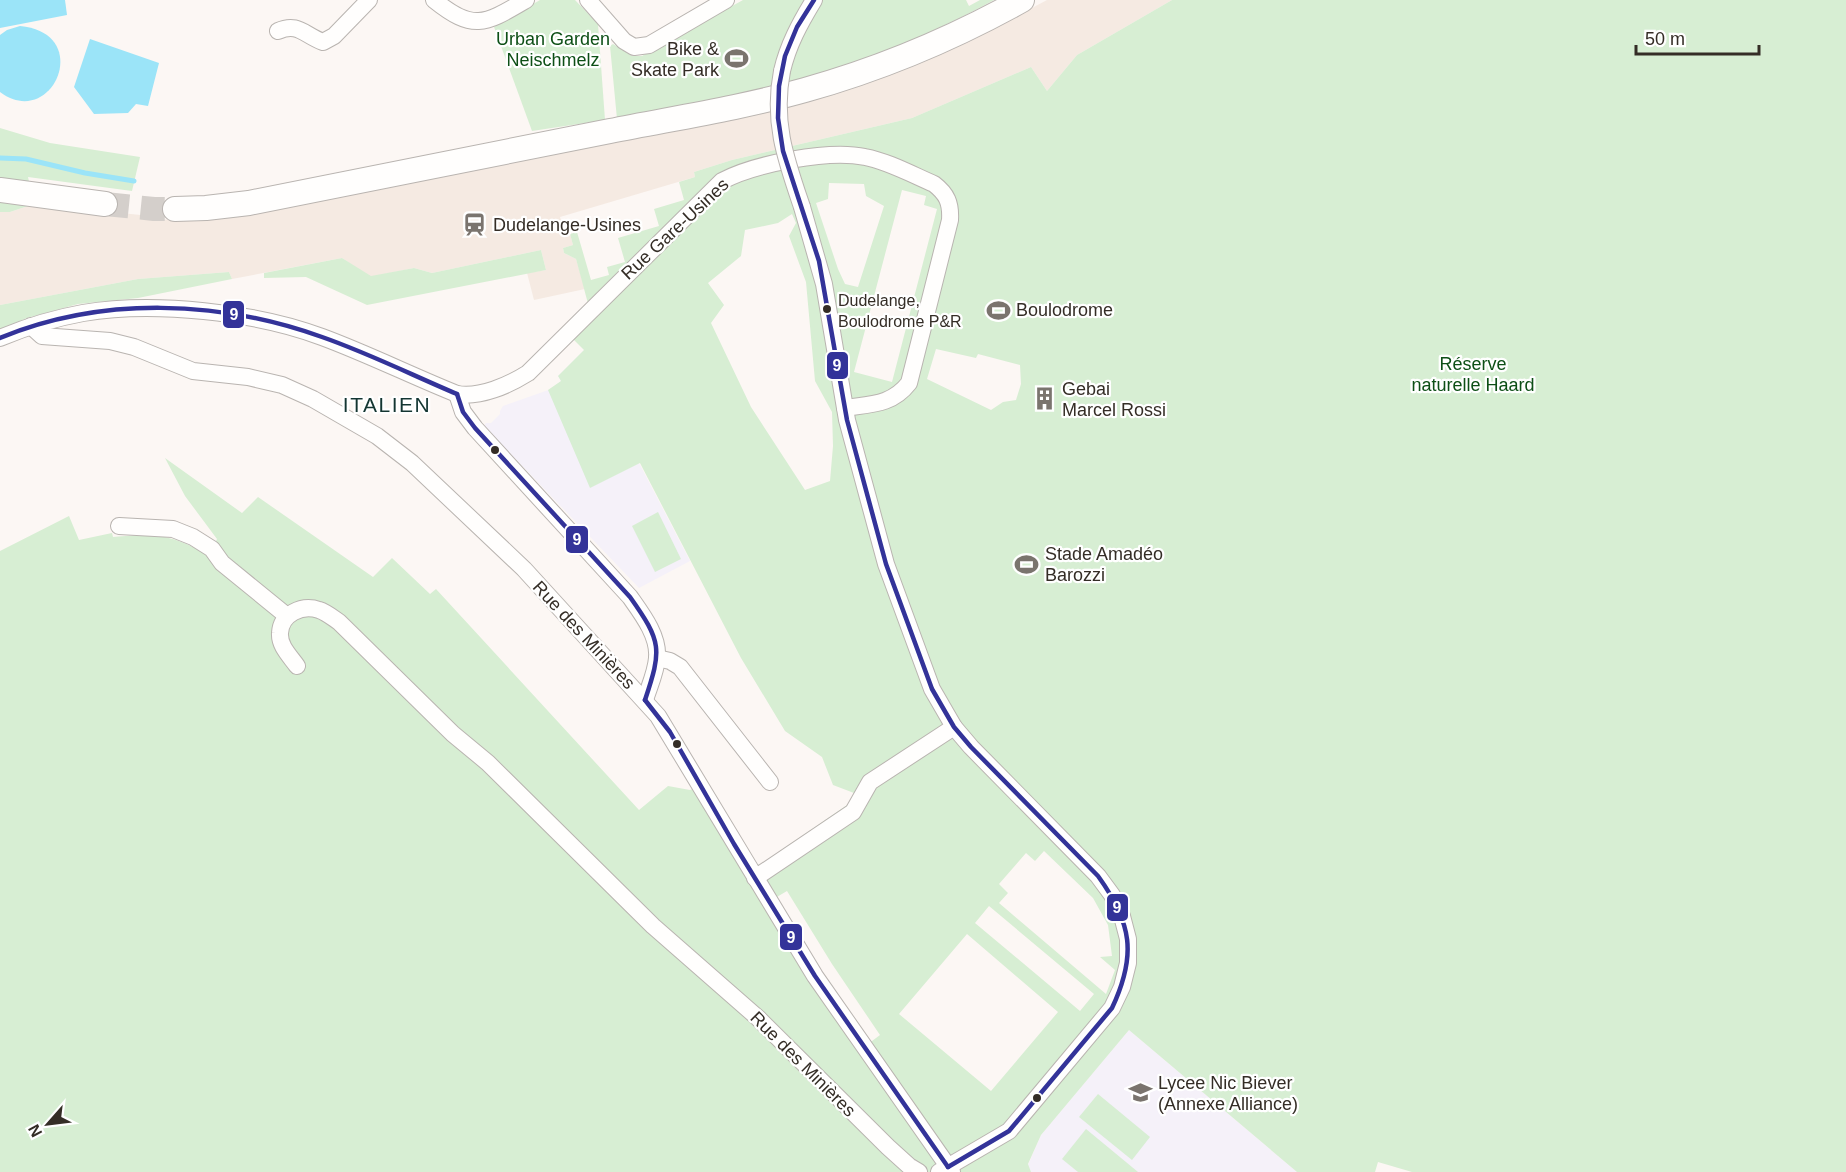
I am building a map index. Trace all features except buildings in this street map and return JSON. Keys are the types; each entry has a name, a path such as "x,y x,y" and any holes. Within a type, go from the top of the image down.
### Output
{"main road":[{"path":"175,209 249,203 536,147 804,90 873,68 974,25 1022,0"},
{"path":"0,190 105,204"}],"street":[{"path":"278,32 288,27 298,28 313,39 323,42 334,36 369,0"},
{"path":"434,0 452,14 465,20 480,22 494,19 526,0"},
{"path":"588,0 624,41 634,47 649,45 726,0"},
{"path":"814,0 798,27 786,56 779,86 778,118 783,151 824,284 845,408 886,564 932,689 954,727 1098,876 1112,895 1122,916 1128,939 1128,963 1122,987 1112,1008 1009,1131 946,1170"},
{"name":"Rue Gare-Usines","path":"457,394 470,394 506,385 528,373 722,181 740,171 826,155 848,154 866,157 934,184 942,190 951,209 909,383 901,393 890,400 845,408"},
{"path":"0,338 31,326 83,313 139,308 213,312 258,318 320,336 457,394 463,412 475,429 630,597 653,635 657,658 645,700"},
{"name":"Rue des Minières","path":"31,326 42,336 110,341 134,347 193,371 241,376 282,385 313,399 377,436 412,463 524,569 645,700 670,732 815,976 946,1170"},
{"path":"119,526 173,529 193,537 212,549 222,563 287,616 280,633 284,650 297,666"},
{"name":"Rue des Minières","path":"287,616 302,608 319,609 339,622 453,734 488,762 653,926 758,1018 888,1148 919,1172"},
{"path":"657,658 670,661 680,667 770,782"},
{"path":"755,878 853,812 870,782 954,727"}],"shaded area":[{"path":"1047,0 1172,0 1077,55 1047,91 1031,67 912,118 732,160 694,172 695,177 560,217 565,235 570,234 573,245 563,248 564,253 576,259 585,289 534,300 527,273 546,270 541,250 432,273 414,268 370,277 342,258 232,279 229,272 138,279 0,305 0,212 10,212 34,204 172,220 243,214 983,34"},
{"path":"587,347 639,463 690,561 639,588 484,426 500,414 503,406 554,388 561,381 558,376"},
{"name":"Lycee Nic Biever (Annexe Alliance)","path":"1129,1030 1297,1172 1031,1172 1028,1165 1041,1135"}],"green space":[{"name":"Urban Garden Neischmelz","path":"540,0 575,0 598,24 605,120 532,131 494,27"},
{"name":"Bike & Skate Park","path":"743,0 966,0 969,6 980,0 994,0 891,49 810,77 741,94 617,119 610,46 613,44 632,56 642,56"},
{"name":"Réserve naturelle Haard","path":"1172,0 1846,0 1846,1172 1412,1172 1378,1162 1375,1172 1297,1172 1129,1030 1041,1135 1028,1164 1031,1172 0,1172 0,551 69,516 79,540 112,533 113,537 152,535 173,539 209,555 217,539 185,496 165,458 242,513 258,497 373,577 392,558 430,594 436,589 639,810 668,786 690,790 701,786 744,860 760,865 850,803 854,793 833,785 822,757 785,731 741,658 640,463 590,488 548,390 561,381 558,376 584,350 567,333 590,311 576,259 564,253 563,248 573,245 570,234 577,232 591,280 609,275 607,267 625,262 618,238 659,226 654,209 684,200 679,182 695,177 694,172 732,160 912,118 1031,67 1047,91 1077,55","holes":["829,183 864,184 866,196 884,206 858,287 845,284 816,203 828,199","902,190 926,196 924,205 937,209 892,382 854,372","792,214 796,223 789,236 806,282 815,381 832,412 833,446 830,481 805,490 751,407 711,323 724,305 708,283 741,256 745,230 778,223","936,349 976,358 978,354 1020,365 1021,384 1016,400 1003,402 991,410 927,379","1044,851 1093,898 1108,925 1112,956 1100,957 1115,970 1106,994 999,903 1008,893 999,884 1026,853 1035,861","787,891 832,964 880,1035 864,1047 770,901","989,906 1094,994 1080,1011 975,923","967,934 1058,1012 991,1091 899,1014"]},
{"path":"0,128 50,143 140,157 132,191 28,177 34,204 10,212 0,212"},
{"path":"541,250 546,270 367,305 306,277 264,278 264,273 342,258 371,276 414,268 432,273"},
{"path":"229,272 232,279 138,298 78,304 27,318 0,329 0,305 138,279"},
{"path":"658,512 681,559 655,572 632,526"},
{"path":"1098,1094 1150,1137 1132,1160 1079,1117"},
{"path":"1086,1129 1138,1172 1078,1172 1062,1159"}],"water":[{"path":"0,0 65,0 67,15 0,28"},
{"path":"20,26 43,32 56,45 60,60 58,76 49,90 36,99 19,101 0,92 0,35"},
{"path":"90,39 159,63 148,106 136,104 128,113 94,114 74,87"}],"waterway":[{"path":"0,158 26,159 85,173 134,181"}],"tunnel":[{"path":"105,204 175,209"}],"transit line":[{"name":"9","path":"814,0 797,27 785,56 779,86 778,118 783,151 819,261 847,420 886,564 932,689 954,727 1098,876 1118,909 1127,940 1128,955 1125,972 1112,1008 1009,1131 948,1167"},
{"name":"9","path":"0,338 39,324 120,309 202,310 243,316 322,337 457,394"},
{"name":"9","path":"457,394 463,412 475,428 630,597 641,612 656,646 654,669 645,700"},
{"name":"9","path":"645,700 670,732 734,844 815,976 948,1167"}],"place":[{"name":"Bike & Skate Park","path":"737,59"},
{"name":"Dudelange-Usines","path":"475,225"},
{"name":"Dudelange, Boulodrome P&R","path":"827,309"},
{"name":"Boulodrome","path":"998,310"},
{"name":"Gebai Marcel Rossi","path":"1044,399"},
{"name":"Stade Amadéo Barozzi","path":"1027,564"},
{"name":"Lycee Nic Biever (Annexe Alliance)","path":"1140,1093"}],"district":[{"name":"ITALIEN","path":"387,405"}]}
